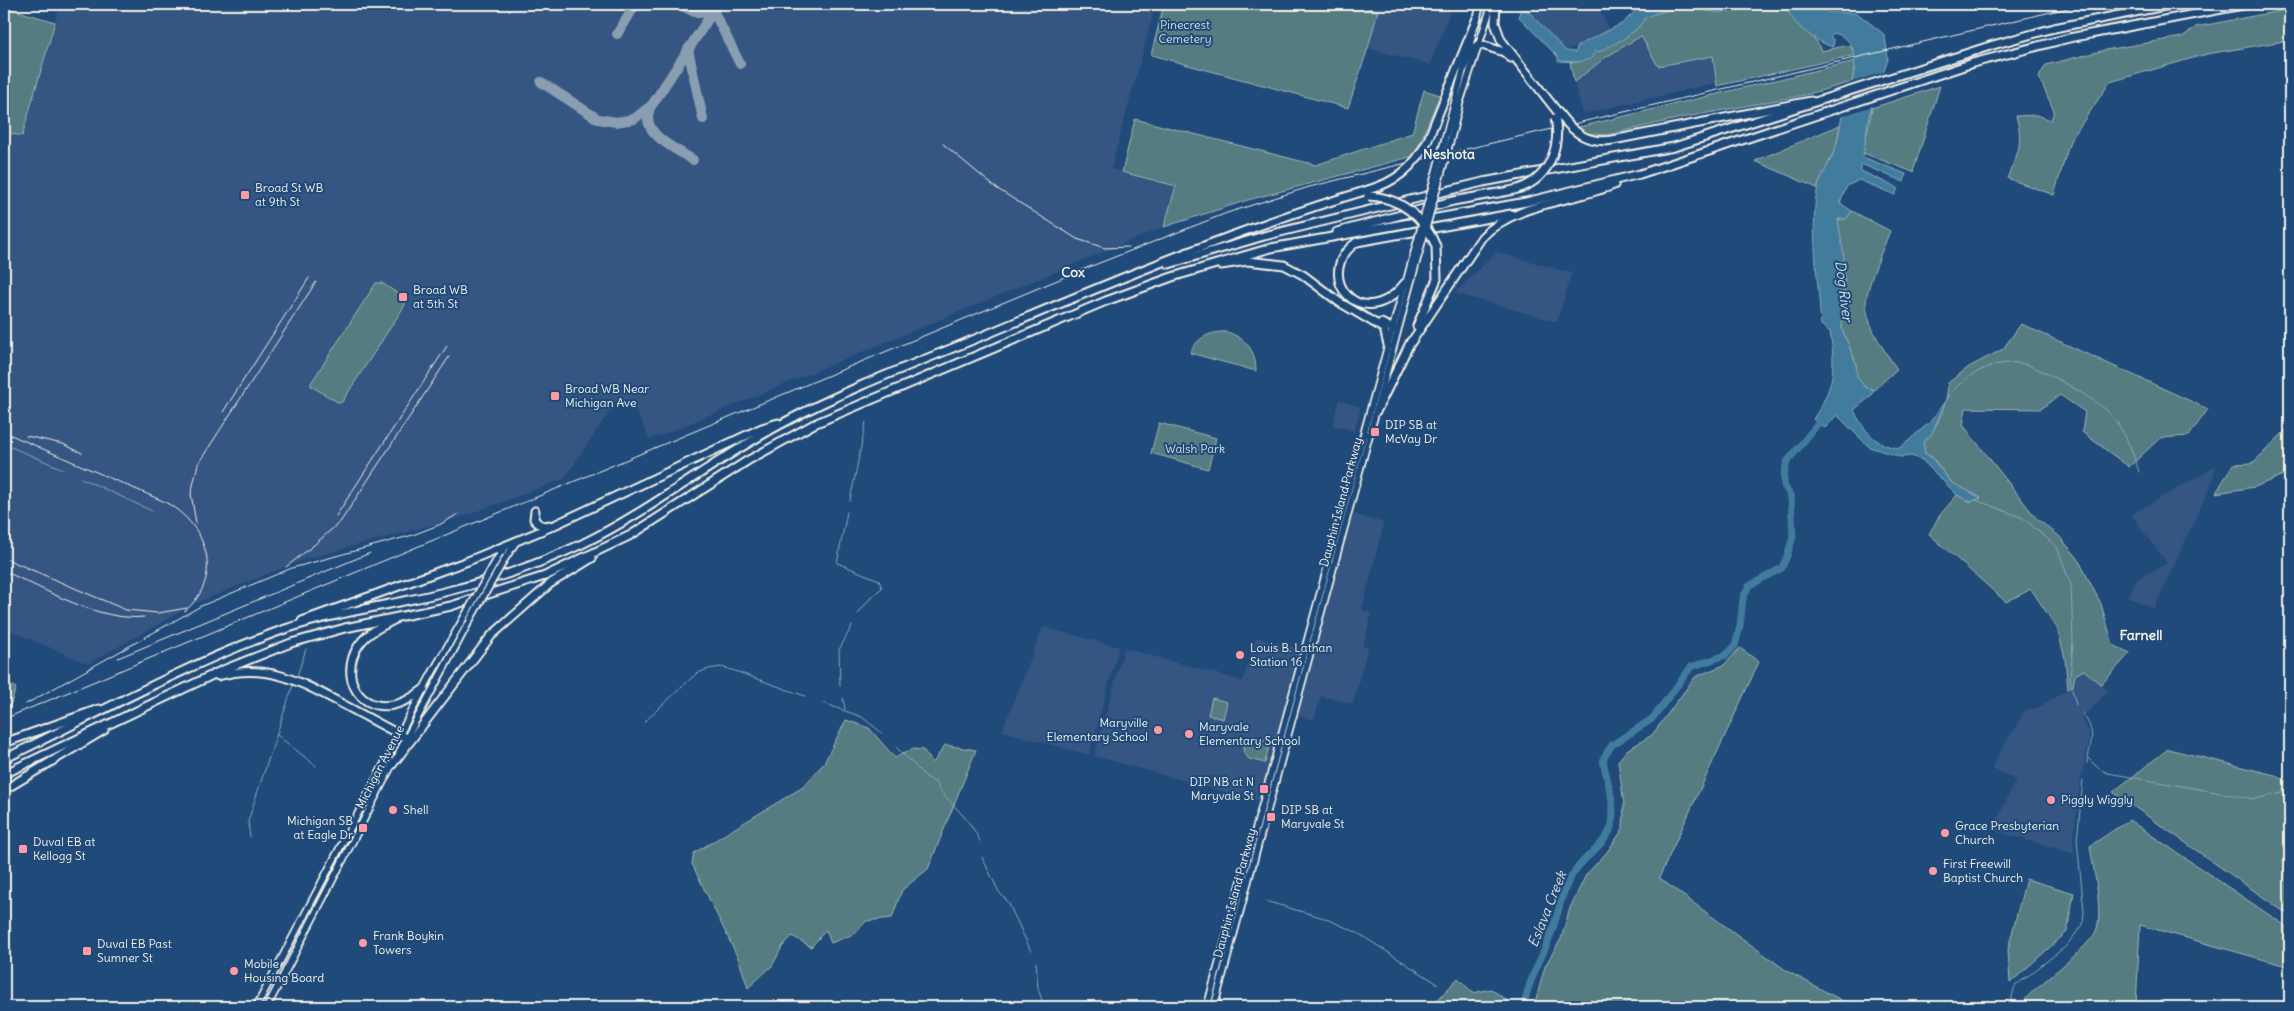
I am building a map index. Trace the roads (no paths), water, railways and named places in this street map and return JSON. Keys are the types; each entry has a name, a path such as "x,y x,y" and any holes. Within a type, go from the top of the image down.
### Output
{"highway":[{"path":"1496,4 1495,23 1497,32 1557,116 1582,137 1597,141 1613,140 1802,102 1824,100"},
{"path":"4,758 116,704 312,616 468,560 548,528 762,428 788,420 1076,296 1147,270 1264,236 1483,182 1674,147 1824,100 1892,76 2054,28 2175,4"},
{"path":"1408,280 1391,299 1372,306 1359,303 1343,289 1339,272 1340,260 1358,242 1523,212 1585,196 1640,174 2018,50 2248,4"},
{"path":"1147,270 1181,254 1324,203 1368,193 1401,175 1415,162 1428,142 1477,18"},
{"path":"1464,68 1474,48 1480,44 1504,52 1517,62"},
{"path":"1310,240 1421,209 1521,188 1540,176 1548,166 1555,150 1557,116"},
{"path":"4,774 223,670 305,638 451,606 545,576 631,535 747,461 814,424 1106,301 1211,265 1271,248 1526,202 1640,174"},
{"path":"1368,193 1391,200 1408,208 1424,225 1436,246 1437,279 1410,344 1377,410"},
{"path":"1410,344 1482,238 1498,223 1523,212"},
{"path":"1211,265 1224,266 1261,260 1284,265 1304,275 1351,310 1384,329 1388,345"},
{"path":"1351,310 1393,329"},
{"path":"276,632 312,621 447,592 502,577 541,561 581,544 630,518 788,420"},
{"path":"535,511 534,519 536,522 546,526 600,504"},
{"path":"392,765 492,636 552,584 604,549"},
{"path":"402,616 374,631 362,640 350,661 352,684 363,698 380,705 396,705 424,689"},
{"path":"198,682 240,672 277,674 302,682 403,736"},
{"path":"4,743 82,714 116,704"},
{"path":"4,790 96,736 120,719"}],"main road":[{"name":"Dauphin Island Parkway","path":"1448,138 1464,68 1482,4"},
{"name":"Dauphin Island Parkway","path":"1207,1007 1388,345 1448,138 1492,4"},
{"name":"Dauphin Island Parkway","path":"1214,1007 1377,410 1408,280"},
{"name":"Michigan Avenue","path":"256,1007 403,736 517,539"},
{"name":"Michigan Avenue","path":"267,1007 392,765 424,689 508,543"}],"waterway":[{"path":"1947,399 1953,390 1970,376 1991,366 2014,363 2032,367 2066,383 2105,409 2122,430 2139,472"},
{"name":"Eslava Creek","path":"1524,1007 1529,985 1551,935 1562,897 1571,877 1579,865 1602,843 1610,830 1613,807 1603,759 1612,745 1652,719 1691,667 1726,655 1735,646 1740,626 1743,598 1749,586 1782,568 1793,537 1791,497 1784,485 1787,462 1824,416"},
{"path":"850,501 866,422"},
{"path":"4,444 63,469"},
{"path":"81,478 152,511"},
{"path":"1976,500 2023,518 2057,547 2071,585 2073,641 2070,681 2076,705"},
{"path":"847,512 837,563 879,580 882,588 872,596 858,614"},
{"path":"840,686 839,650 852,626"},
{"path":"296,679 306,649"},
{"path":"644,722 697,673 721,667 805,696"},
{"path":"250,837 248,821 294,682"},
{"path":"843,698 845,709"},
{"path":"823,703 862,717 882,733"},
{"path":"2082,713 2090,726 2092,737 2087,763"},
{"path":"277,735 316,766"},
{"path":"895,746 926,777 938,784 938,788 966,819 980,841"},
{"path":"2088,758 2099,769 2108,773 2255,799 2290,791"},
{"path":"2009,1007 2015,986 2065,947 2083,925 2084,911 2077,840 2083,780"},
{"path":"982,857 999,892 1008,902 1031,951"},
{"path":"1265,901 1324,918 1356,932 1438,984"},
{"path":"1036,962 1038,988 1044,1007"}],"railway":[{"path":"4,719 1084,269 1227,213 1309,187 1398,165 2085,4"},
{"path":"942,143 996,188 1077,239 1105,248 1128,247"},
{"path":"223,412 309,278"},
{"path":"196,523 191,494 198,464 316,282"},
{"path":"336,516 447,346"},
{"path":"286,567 341,521 449,357"},
{"path":"4,432 163,501 178,511 200,536 206,551 207,567 205,582 198,597 185,611"},
{"path":"26,436 63,444 82,453"},
{"path":"26,704 201,606 292,568 413,535 441,524 458,514"},
{"path":"118,658 370,553"},
{"path":"4,558 126,610 158,613 187,608"},
{"path":"4,571 72,603 109,614 144,617"}],"place":[{"name":"Broad St WB at 9th St","path":"245,195"},
{"name":"Broad WB at 5th St","path":"403,297"},
{"name":"Broad WB Near Michigan Ave","path":"555,396"},
{"name":"DIP SB at McVay Dr","path":"1375,432"},
{"name":"Louis B. Lathan Station 16","path":"1240,655"},
{"name":"Maryville Elementary School","path":"1158,730"},
{"name":"Maryvale Elementary School","path":"1189,734"},
{"name":"DIP NB at N Maryvale St","path":"1264,789"},
{"name":"Piggly Wiggly","path":"2051,800"},
{"name":"Shell","path":"393,810"},
{"name":"DIP SB at Maryvale St","path":"1271,817"},
{"name":"Michigan SB at Eagle Dr","path":"363,828"},
{"name":"Grace Presbyterian Church","path":"1945,833"},
{"name":"Duval EB at Kellogg St","path":"23,849"},
{"name":"First Freewill Baptist Church","path":"1933,871"},
{"name":"Frank Boykin Towers","path":"363,943"},
{"name":"Duval EB Past Sumner St","path":"87,951"},
{"name":"Mobile Housing Board","path":"234,971"}],"district":[{"name":"Neshota","path":"1449,154"},
{"name":"Cox","path":"1073,272"},
{"name":"Farnell","path":"2141,635"}],"park label":[{"name":"Pinecrest Cemetery","path":"1185,32"},
{"name":"Walsh Park","path":"1195,449"}],"water label":[{"name":"Dog River","path":"1844,291"}]}
